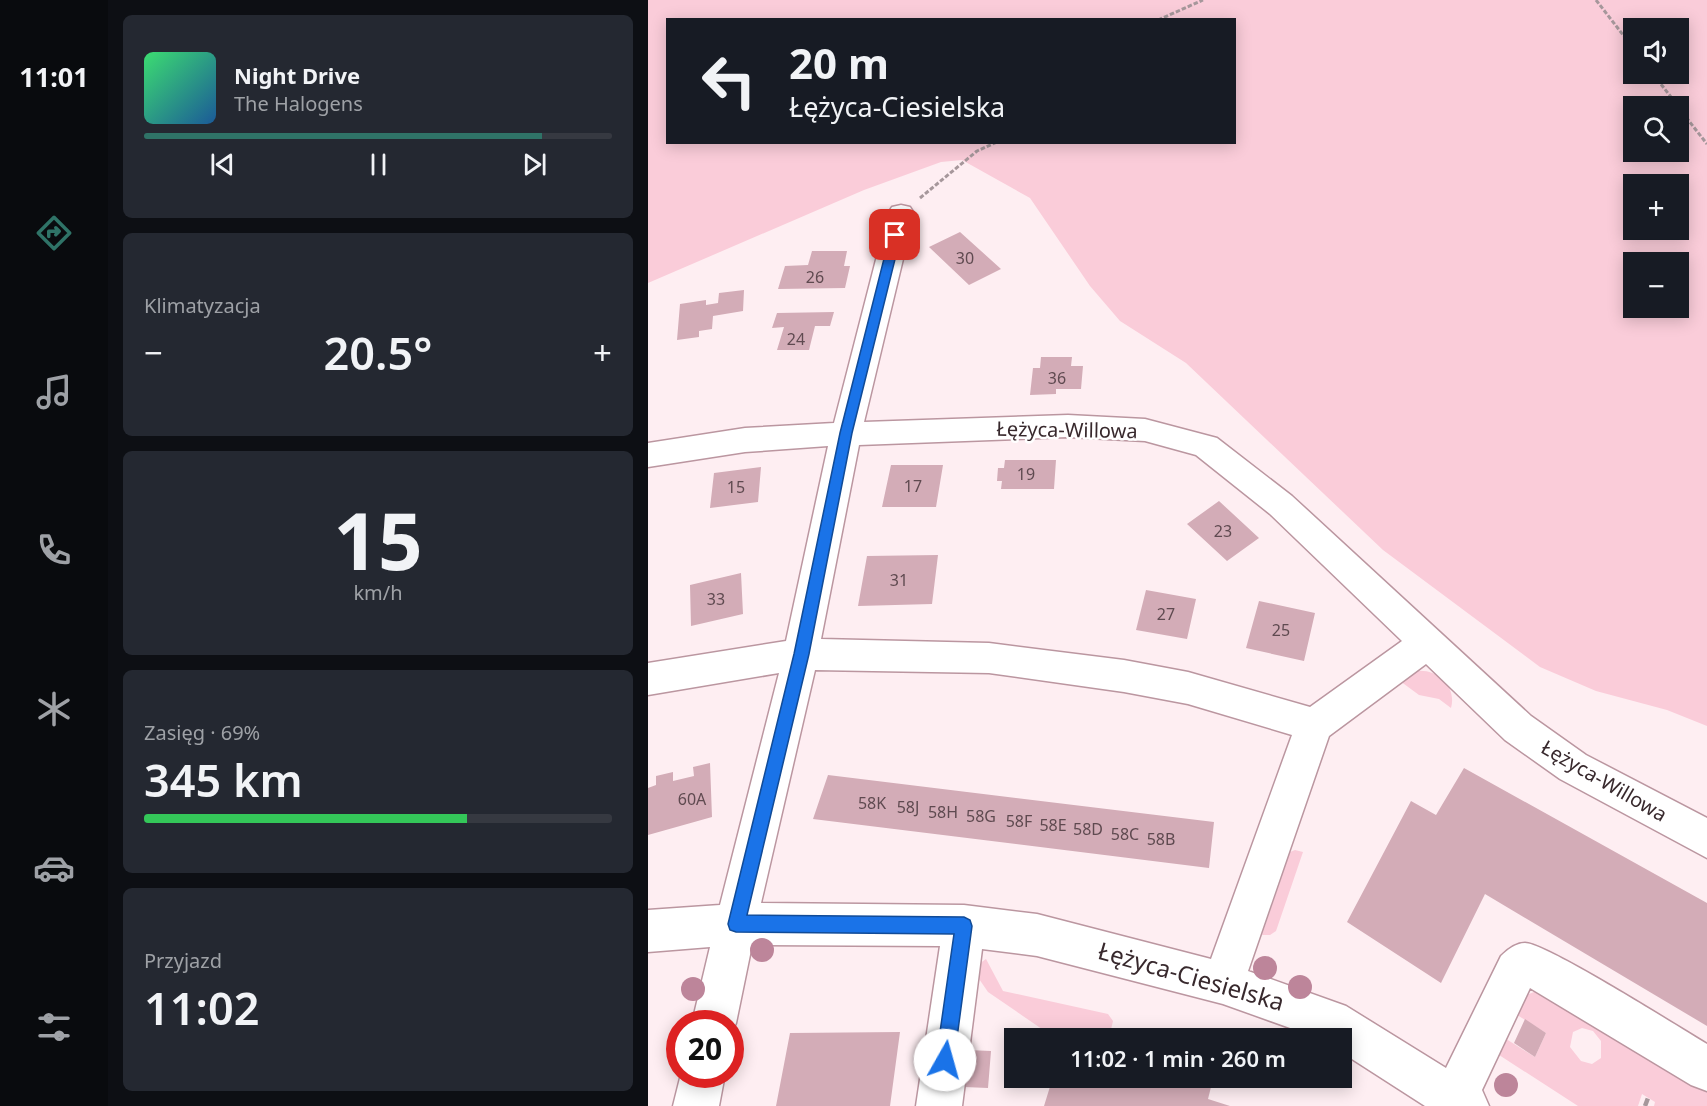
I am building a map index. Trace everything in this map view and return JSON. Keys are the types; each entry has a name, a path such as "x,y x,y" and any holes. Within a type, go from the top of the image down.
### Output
{"street":[{"path":"717,1010 801,654 846,433 901,213"},
{"name":"Łężyca-Willowa","path":"648,455 745,440 846,433 1068,426 1145,430 1206,446 1281,505 1518,728 1573,767 1707,839"},
{"path":"1223,983 1314,725 1427,643"},
{"path":"648,679 801,654 989,658 1124,676 1188,688 1314,725"},
{"name":"Łężyca-Ciesielska","path":"648,931 736,924 964,926 1037,935 1223,983 1331,1021 1460,1103"},
{"path":"939,1106 964,926"},
{"path":"1460,1103 1516,971 1523,964 1532,965 1560,981 1707,1070"},
{"path":"696,1106 700,1088"}],"path":[{"path":"1162,18 1203,0"},
{"path":"1596,0 1623,35"},
{"path":"1661,84 1670,96"},
{"path":"1689,121 1707,144"},
{"path":"901,213 977,151 993,144"},
{"path":"1645,1106 1648,1098"}],"shaded area":[{"path":"648,0 1707,0 1707,726 1667,710 1596,691 1540,667 1383,550 1186,363 1120,321 1090,286 1030,198 962,160 941,162 864,190 648,283"},
{"path":"1417,671 1432,673 1444,681 1451,693 1451,708 1439,699 1419,695 1400,681"},
{"path":"1295,850 1303,852 1276,931 1270,935 1262,935 1290,852"},
{"path":"986,959 1003,991 1108,1014 1113,1021 1111,1028 1040,1028 988,992 977,976 976,966"},
{"path":"1551,991 1707,1089 1707,1106 1654,1106 1655,1102 1642,1094 1638,1106 1578,1106 1496,1053 1503,1037 1535,1057 1546,1033 1514,1013 1524,996 1534,992","holes":["1582,1028 1593,1031 1601,1041 1601,1058 1592,1064 1581,1061 1570,1047 1573,1032"]}],"building":[{"path":"960,232 1001,269 969,285 929,247"},
{"path":"812,251 847,251 844,266 850,266 845,288 778,289 785,266 808,265"},
{"path":"744,290 743,311 713,316 712,329 699,331 699,337 677,340 680,304 706,300 706,305 718,303 719,293"},
{"path":"834,312 830,326 815,326 809,350 777,350 784,327 772,328 777,313"},
{"path":"1041,357 1072,357 1071,366 1083,366 1081,389 1056,389 1056,394 1030,395 1033,368 1040,368"},
{"path":"1005,460 1056,460 1054,489 1001,489 1002,481 997,481 998,468 1004,468"},
{"path":"891,465 943,465 936,507 882,507"},
{"path":"761,467 758,502 710,508 714,473"},
{"path":"1219,501 1259,538 1227,561 1187,524"},
{"path":"938,555 932,604 858,606 867,556"},
{"path":"741,573 743,614 691,626 690,585"},
{"path":"1146,590 1196,599 1187,639 1136,630"},
{"path":"1259,601 1315,613 1304,661 1246,648"},
{"path":"710,763 712,817 648,835 648,788 656,785 656,776 673,772 673,781 694,776 693,767"},
{"path":"1464,768 1707,903 1707,1026 1485,894 1441,983 1347,922 1411,801 1436,815"},
{"path":"828,775 1214,822 1209,868 813,819"},
{"path":"1525,1019 1546,1033 1535,1057 1514,1043"},
{"path":"900,1032 890,1106 776,1106 790,1033"},
{"path":"968,1050 991,1051 988,1088 964,1087"},
{"path":"1050,1088 1211,1088 1208,1099 1230,1106 1044,1106"}],"route":[{"path":"895,235 846,433 801,654 736,924 964,926 945,1060"}]}
